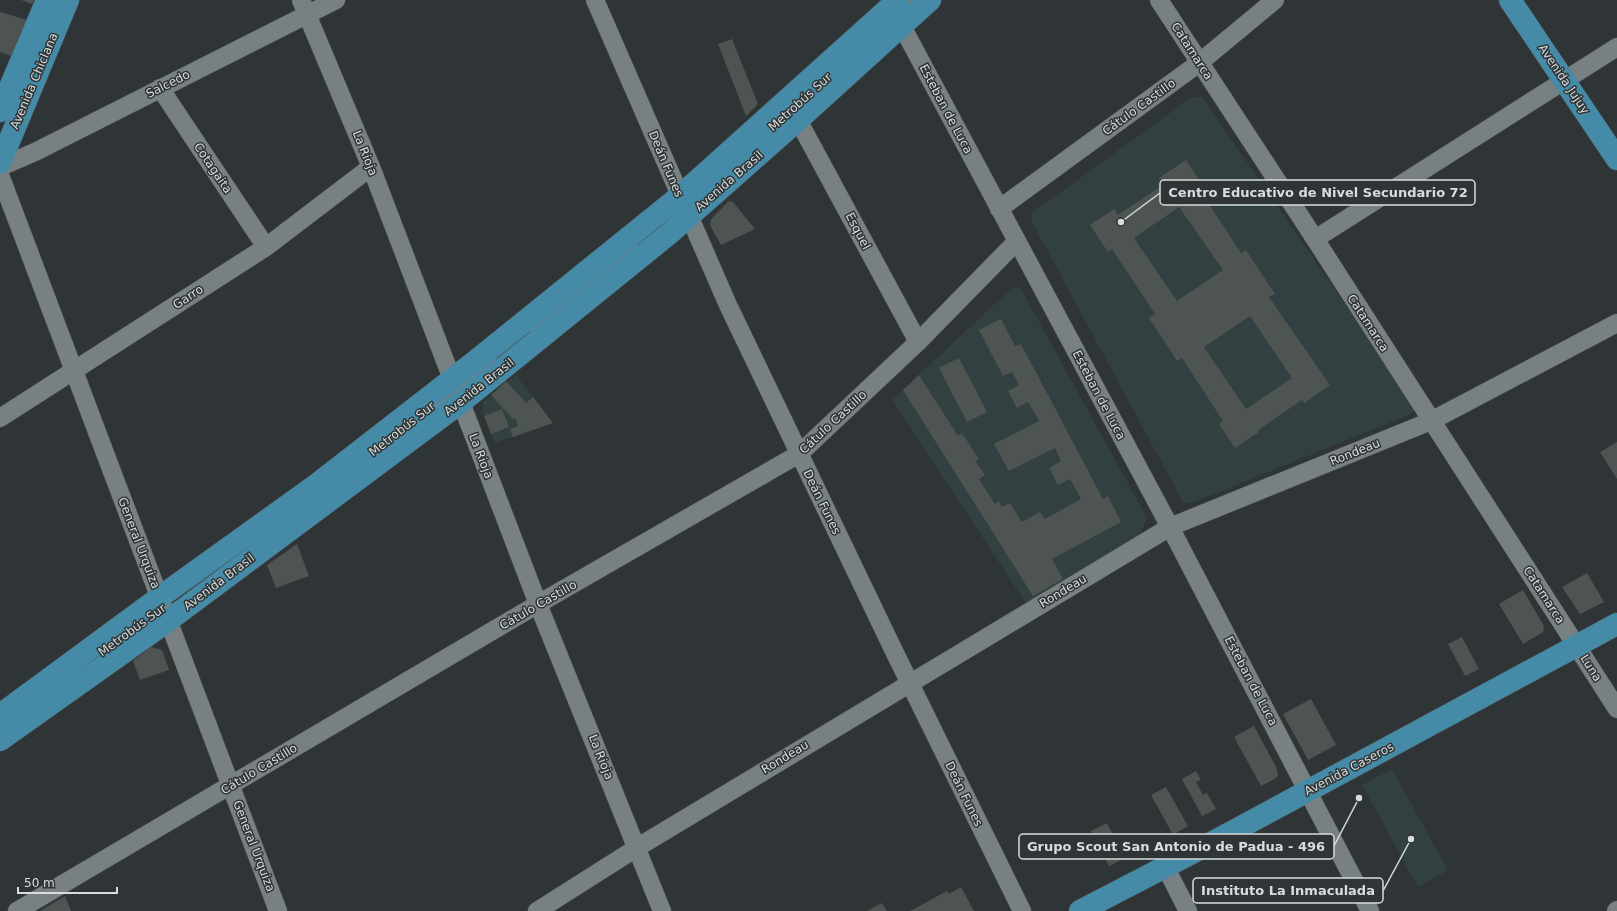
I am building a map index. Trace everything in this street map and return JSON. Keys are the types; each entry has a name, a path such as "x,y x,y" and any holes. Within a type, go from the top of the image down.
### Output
{"main road":[{"name":"Avenida Chiclana","path":"0,111 47,0"},
{"name":"Avenida Chiclana","path":"0,163 68,0"},
{"name":"Avenida Brasil","path":"684,206 895,9 930,0"},
{"name":"Avenida Jujuy","path":"1510,0 1617,159"},
{"name":"Avenida Brasil","path":"0,740 164,608 456,391 684,206 798,120 895,9"},
{"name":"Avenida Brasil","path":"0,716 164,608"},
{"name":"Avenida Caseros","path":"1080,911 1308,791 1617,624"}],"street":[{"path":"0,139 60,0"},
{"name":"Salcedo","path":"0,167 35,152 160,88 304,7 336,0"},
{"name":"Deán Funes","path":"595,0 684,206 799,454 1022,911"},
{"path":"895,9 913,0"},
{"name":"Catamarca","path":"1159,0 1577,646"},
{"name":"Cátulo Castillo","path":"999,209 1199,63 1274,0"},
{"name":"La Rioja","path":"304,7 371,167 538,604 638,847 662,911"},
{"name":"Esteban de Luca","path":"895,9 1016,242 1170,527 1370,911"},
{"path":"1315,239 1617,47"},
{"name":"Cotagaita","path":"160,88 266,247"},
{"name":"Esquel","path":"798,120 918,342"},
{"name":"Garro","path":"0,418 266,247 371,167"},
{"name":"General Urquiza","path":"0,175 278,911"},
{"name":"Cátulo Castillo","path":"16,911 231,786 538,604 799,454 918,342 1016,242"},
{"name":"Rondeau","path":"537,911 638,847 1170,527 1431,421 1617,323"},
{"name":"Metrobús Sur","path":"0,728 164,608"},
{"name":"Luna","path":"1577,646 1617,709"},
{"path":"1165,866 1188,911"}],"shaded area":[{"path":"1192,97 1202,97 1416,407 1411,414 1192,503 1183,502 1032,222 1032,213"},
{"path":"1013,287 1020,287 1147,518 1140,535 1027,605 892,400"},
{"path":"516,375 553,423 495,443 483,413 483,402"},
{"path":"1392,769 1448,870 1418,887 1362,785"}],"building":[{"path":"21,0 34,0 32,4"},
{"path":"0,12 27,20 11,56 0,52"},
{"path":"732,39 758,104 746,116 718,44"},
{"path":"1186,160 1203,186 1199,189 1241,253 1246,250 1275,294 1269,297 1330,385 1304,403 1302,400 1258,430 1259,432 1235,448 1219,424 1223,421 1182,358 1177,361 1149,318 1155,314 1112,249 1108,252 1090,225 1114,209 1118,215 1163,185 1159,178","holes":["1179,207 1223,270 1177,301 1134,238","1250,316 1292,378 1246,409 1204,347"]},
{"path":"729,201 733,202 755,229 721,245 710,223 712,218"},
{"path":"1001,319 1015,346 1021,344 1103,499 1108,496 1121,522 1052,559 1063,579 1033,596 903,390 919,375 958,436 962,433 979,459 975,461 985,475 979,479 995,504 999,501 1002,507 1010,503 1022,522 1040,512 1045,519 1081,499 1070,479 1058,485 1049,468 1061,461 1055,448 1009,471 994,444 1039,421 1028,402 1017,408 1008,391 1019,385 1012,372 1003,376 979,330"},
{"path":"959,358 987,412 967,422 939,368"},
{"path":"506,381 526,403 533,397 553,423 513,437 510,429 518,426 515,418 513,419 491,395"},
{"path":"502,409 509,427 491,434 484,416"},
{"path":"1617,442 1617,479 1600,452"},
{"path":"297,544 309,576 276,588 267,565"},
{"path":"1587,573 1604,602 1580,614 1562,587"},
{"path":"1523,590 1544,626 1543,632 1523,644 1499,604"},
{"path":"1462,637 1479,669 1465,676 1448,644"},
{"path":"151,647 162,650 169,670 140,680 133,661"},
{"path":"1311,699 1336,745 1308,760 1283,714"},
{"path":"1254,726 1276,767 1278,774 1276,778 1261,786 1234,737"},
{"path":"1196,771 1201,780 1196,782 1203,795 1207,793 1216,809 1202,816 1182,779"},
{"path":"1166,787 1188,826 1173,835 1151,795"},
{"path":"1107,823 1125,858 1109,866 1091,831"},
{"path":"961,887 974,911 910,911 947,891 949,894"},
{"path":"65,896 71,911 40,911"},
{"path":"882,903 887,911 867,911"}],"place":[{"name":"Centro Educativo de Nivel Secundario 72","path":"1121,222"},
{"name":"Grupo Scout San Antonio de Padua - 496","path":"1359,798"},
{"name":"Instituto La Inmaculada","path":"1411,839"}]}
